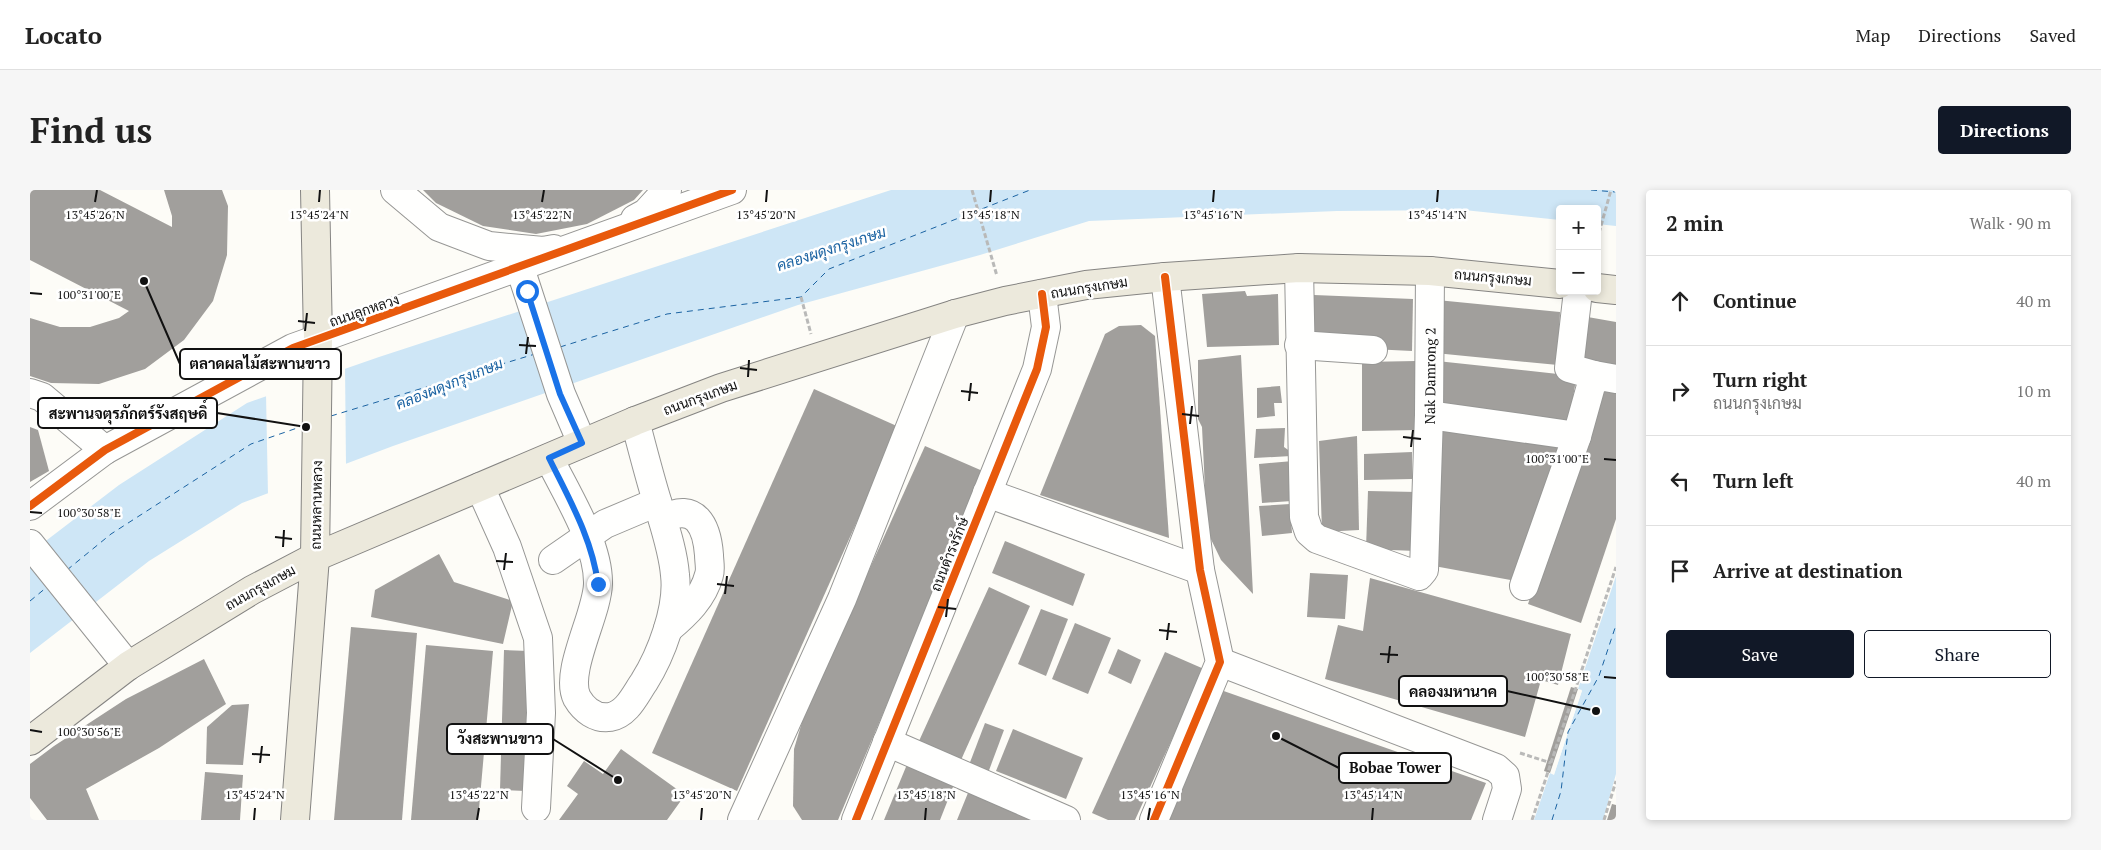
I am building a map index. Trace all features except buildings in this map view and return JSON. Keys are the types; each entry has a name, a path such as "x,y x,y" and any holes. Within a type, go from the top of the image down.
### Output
{"main road":[{"name":"ถนนหลานหลวง","path":"295,820 315,557 318,339 315,190"},
{"name":"ถนนกรุงเกษม","path":"30,741 128,666 252,590 315,557 635,421 817,357 955,314 1005,301 1086,285 1165,277 1298,268 1430,271 1556,284"},
{"path":"1601,288 1616,290"}],"street":[{"path":"395,190 439,227 489,246 542,251 595,241 646,213 667,190"},
{"name":"ถนนลูกหลวง","path":"30,506 105,450 292,348 523,279 595,241 703,195 732,190"},
{"path":"1298,268 1299,345 1373,350"},
{"name":"Nak Damrong 2","path":"1299,345 1304,517 1309,532 1317,539 1400,571 1420,576 1424,570 1429,415 1430,271"},
{"path":"1154,820 1220,662 1200,570 1165,277"},
{"path":"523,279 560,394 582,443"},
{"name":"ถนนดำรงรักษ์","path":"856,820 1039,362 1046,327 1042,294"},
{"path":"1524,586 1577,436 1605,377 1568,368 1577,295"},
{"path":"742,820 842,599 955,314"},
{"path":"30,393 42,397 105,450"},
{"path":"1429,415 1577,436"},
{"path":"549,458 587,537 595,558 598,584 593,614 573,677 576,696 587,712 603,718 614,716 629,705 648,675 668,629 675,590 675,574 635,421"},
{"path":"480,487 507,546 538,638 541,713 536,808"},
{"path":"987,493 1200,570"},
{"path":"553,560 605,524 660,511 685,513 700,520 708,536 710,573 700,596 685,615 668,629"},
{"path":"30,544 128,666"},
{"path":"538,638 580,653"},
{"path":"1220,662 1496,768 1505,776 1507,789 1497,820"},
{"path":"887,742 1066,820"}],"path":[{"path":"972,190 991,256"},
{"path":"1601,232 1612,190"},
{"path":"801,296 817,357"},
{"path":"1532,820 1616,567"},
{"path":"1562,730 1568,732"},
{"path":"1604,820 1616,781"}],"water":[{"name":"คลองผดุงกรุงเกษม","path":"891,190 1616,190 1616,226 1601,224 1601,205 1556,205 1556,220 1464,210 1337,211 1089,221 980,255 798,305 393,446 242,503 149,561 30,653 30,553 119,485 247,403 379,357"},
{"path":"1616,576 1616,774 1603,820 1534,820 1550,773 1554,774 1582,691 1578,689"}],"pier":[{"path":"345,366 346,466 268,495 266,394"},
{"path":"1578,689 1582,690 1554,775 1550,773 1553,771 1579,692"}],"ferry route":[{"path":"560,347 667,314 801,297 829,269 1030,190"},
{"path":"1591,190 1616,192"},
{"path":"331,416 535,354"},
{"path":"67,570 111,534 251,444 303,426"},
{"path":"30,601 47,587"},
{"path":"1552,820 1561,791 1568,732 1599,676 1616,625"}],"cycle path":[{"path":"30,506 105,450 293,348 732,190"},
{"path":"1154,820 1220,662 1200,570 1165,277"},
{"path":"856,820 1037,369 1046,327 1042,294"}],"place":[{"name":"ตลาดผลไม้สะพานขาว","path":"144,281"},
{"name":"สะพานจตุรภักตร์รังสฤษดิ์","path":"306,427"},
{"name":"คลองมหานาค","path":"1596,711"},
{"name":"Bobae Tower","path":"1276,736"},
{"name":"วังสะพานขาว","path":"618,780"}],"route":[{"path":"527,291 560,394 582,443 549,458 587,537 595,558 598,584"}]}
